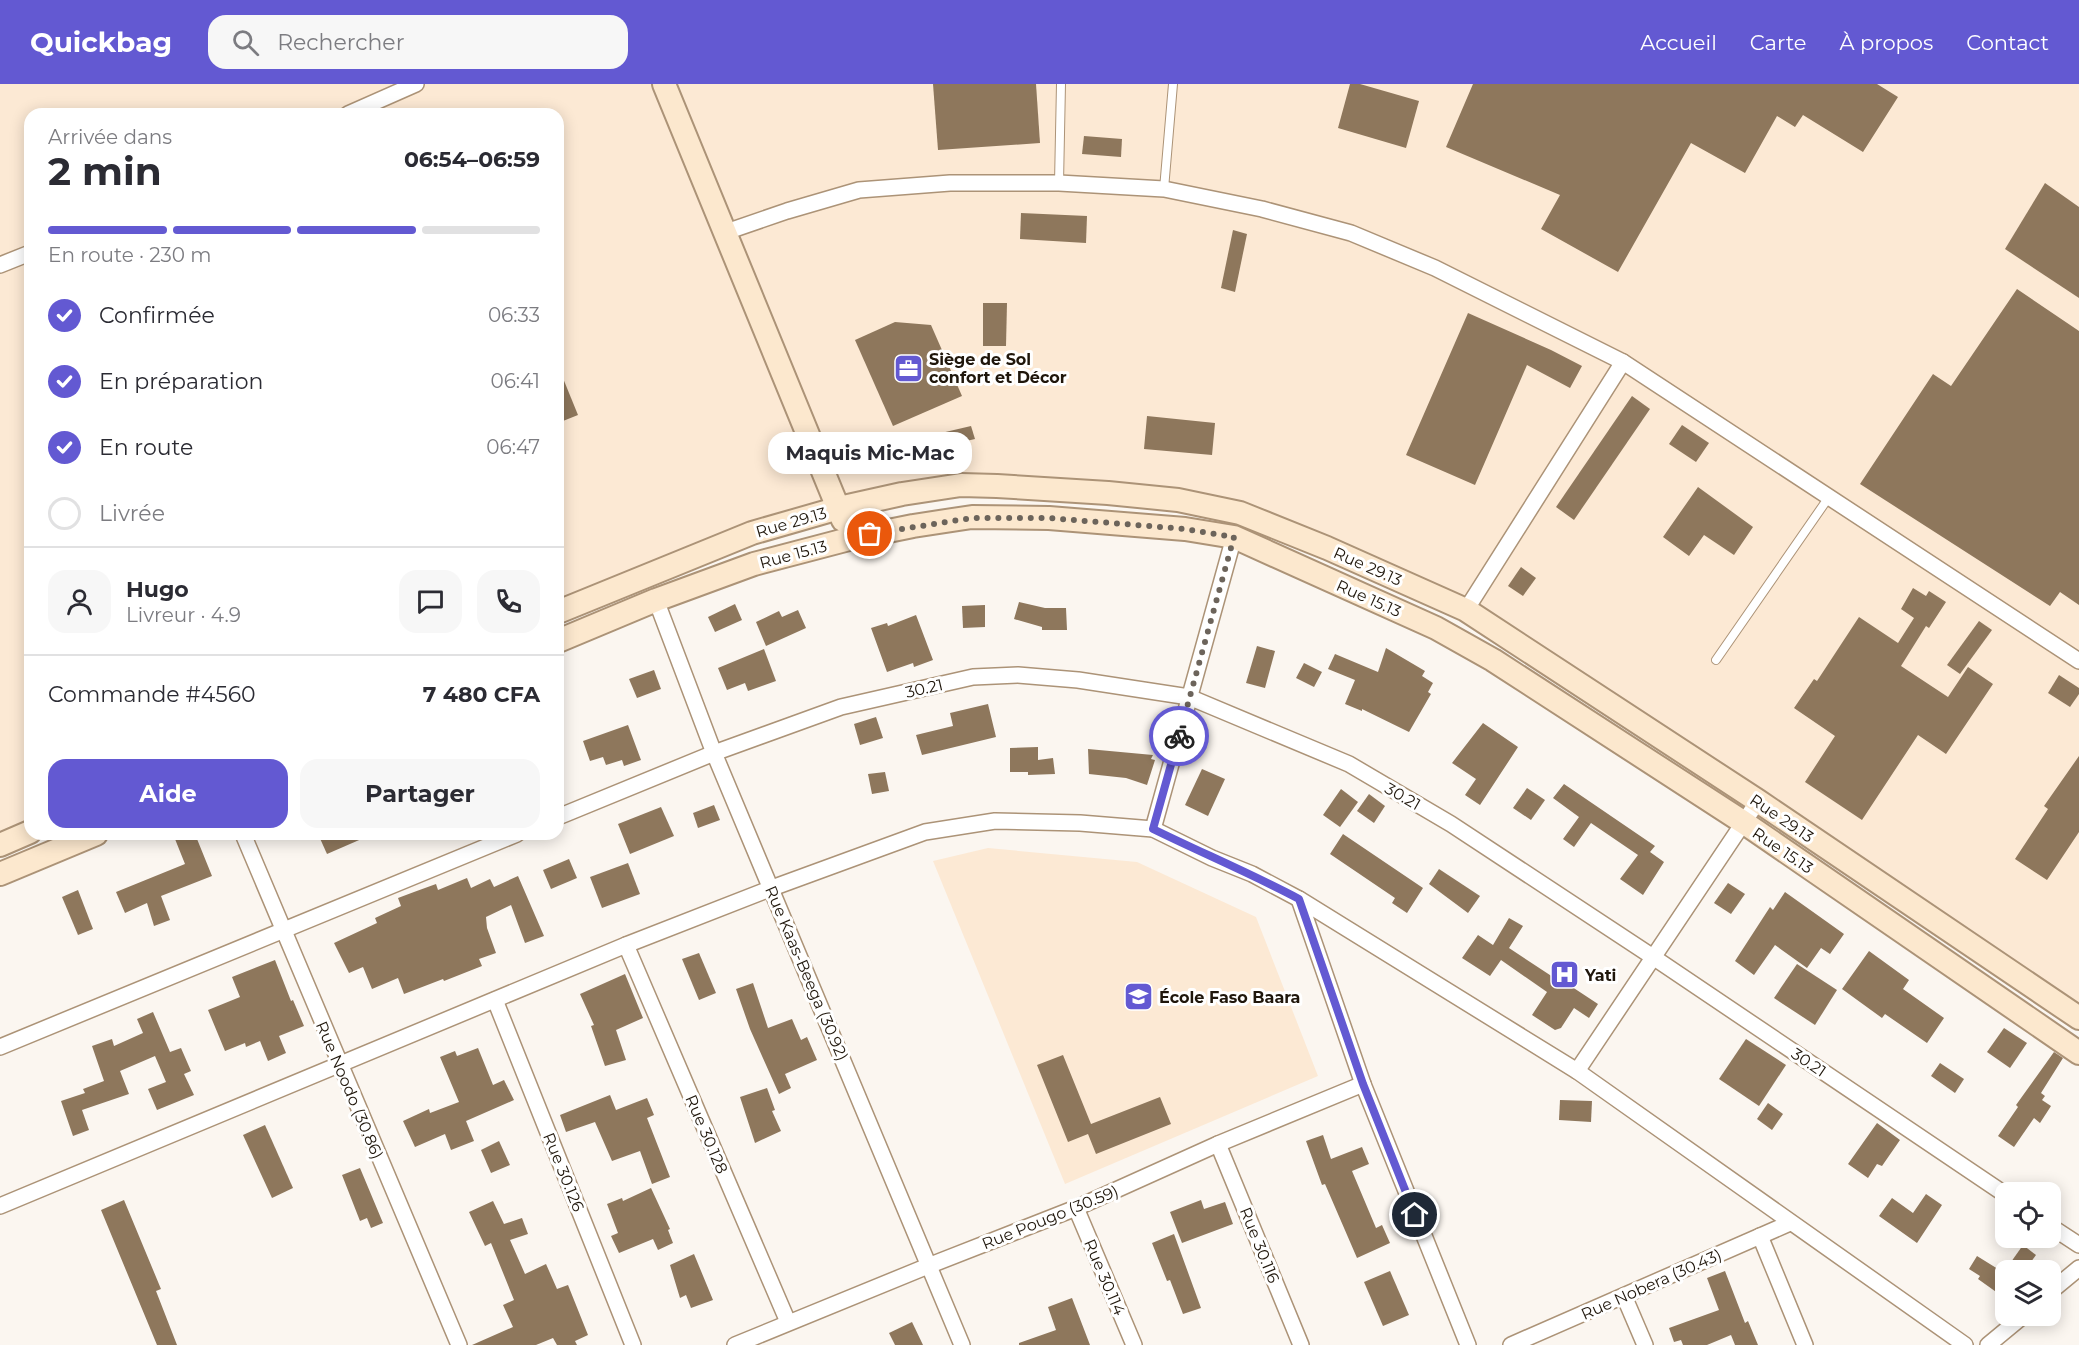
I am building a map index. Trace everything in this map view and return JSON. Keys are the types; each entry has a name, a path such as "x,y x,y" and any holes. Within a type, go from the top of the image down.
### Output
{"main road":[{"path":"664,84 849,539"},
{"name":"Rue 29.13","path":"564,610 752,533 838,508 902,494 962,485 1108,493 1210,505 1240,513 1466,610 1758,801 2079,1018"},
{"name":"Rue 15.13","path":"564,638 656,600 754,564 849,539 913,526 972,518 1049,518 1185,529 1234,537 1436,628 1483,654 1743,822 2079,1053"},
{"path":"0,845 24,835"},
{"path":"0,874 82,840"}],"street":[{"path":"362,108 416,84"},
{"path":"726,232 858,190 950,183 1059,183 1164,189 1262,209 1351,233 1435,268 1623,362 2079,661"},
{"path":"0,265 24,255"},
{"path":"1466,610 1623,362"},
{"path":"1153,829 1234,537"},
{"name":"Rue Kaas-Beega (30.92)","path":"656,600 714,753 962,1345"},
{"name":"30.21","path":"564,815 714,753 841,707 973,677 1018,675 1078,680 1189,697 1348,764 1451,824 1995,1188"},
{"path":"1577,1071 1758,801"},
{"path":"0,1206 626,945 925,832 995,821 1080,823 1153,829 1212,858 1252,874 1299,899 1577,1071 1965,1345"},
{"name":"Rue Noodo (30.86)","path":"245,840 459,1345"},
{"path":"0,1047 503,840"},
{"path":"1299,899 1363,1084 1468,1345"},
{"name":"Rue 30.128","path":"626,945 788,1322"},
{"name":"Rue 30.126","path":"495,1000 633,1345"},
{"name":"Rue Pougo (30.59)","path":"735,1345 1076,1208 1218,1144 1363,1084"},
{"name":"Rue 30.116","path":"1218,1144 1301,1345"},
{"name":"Rue 30.114","path":"1076,1208 1134,1345"},
{"name":"Rue Nobera (30.43)","path":"1511,1345 1790,1223"},
{"path":"2061,1233 2079,1245"},
{"path":"1760,1236 1805,1345"},
{"path":"2061,1283 2079,1268"},
{"path":"1624,1296 1645,1345"},
{"path":"1988,1345 2011,1326"}],"lane":[{"path":"1059,183 1061,84"},
{"path":"1164,189 1173,84"},
{"path":"1716,660 1829,497"}],"shaded area":[{"path":"0,84 2079,84 2079,1018 1466,610 1240,513 961,485 839,508 564,610 564,108 24,108 24,836 0,846"},
{"name":"École Faso Baara","path":"988,848 1137,862 1256,917 1318,1076 1065,1184 933,861"}],"building":[{"path":"933,84 1036,84 1040,143 938,150"},
{"path":"1350,84 1360,84 1419,101 1406,148 1338,128"},
{"path":"1473,84 1877,84 1898,97 1863,152 1803,115 1795,127 1777,116 1745,173 1691,143 1618,272 1541,229 1560,195 1446,147"},
{"path":"1084,136 1122,139 1121,157 1082,154"},
{"path":"2045,183 2079,207 2079,298 2005,249"},
{"path":"1021,213 1087,216 1086,243 1020,239"},
{"path":"1233,230 1247,234 1235,292 1221,288"},
{"path":"2017,289 2079,331 2079,605 2060,592 2050,606 1860,484 1933,374 1951,386"},
{"path":"983,303 1007,303 1006,346 983,346"},
{"path":"1468,313 1582,366 1570,388 1527,365 1475,485 1406,455"},
{"path":"895,322 931,325 962,396 893,426 855,340"},
{"path":"564,381 578,415 564,421"},
{"path":"1632,396 1650,409 1574,520 1556,507"},
{"path":"1147,416 1215,423 1212,455 1144,449"},
{"path":"1682,425 1709,443 1696,462 1669,444"},
{"path":"971,426 975,439 893,458 890,445"},
{"path":"1698,487 1753,527 1734,555 1704,535 1689,556 1663,537"},
{"path":"1521,567 1536,578 1523,596 1508,586"},
{"path":"1913,588 1926,596 1929,591 1946,602 1929,628 1926,626 1901,666 1948,697 1968,667 1993,684 1946,754 1918,735 1862,820 1805,782 1835,736 1794,708 1814,679 1817,681 1859,617 1898,643 1914,618 1901,609"},
{"path":"1019,602 1045,608 1066,608 1067,630 1042,630 1042,627 1014,619"},
{"path":"735,604 742,620 715,632 708,617"},
{"path":"985,605 985,627 963,628 962,606"},
{"path":"798,610 806,628 766,646 756,622 779,611 782,617"},
{"path":"916,615 933,660 914,667 913,663 887,672 871,628 887,623 888,626"},
{"path":"1979,621 1992,630 1960,674 1947,665"},
{"path":"1257,646 1275,651 1265,688 1246,683"},
{"path":"1386,648 1425,671 1422,676 1433,683 1428,692 1431,694 1409,732 1362,709 1362,711 1345,704 1355,680 1328,669 1335,654 1378,672"},
{"path":"764,649 776,681 748,691 745,683 727,690 718,668"},
{"path":"1304,663 1322,672 1314,687 1296,678"},
{"path":"654,670 661,689 637,698 629,679"},
{"path":"2059,675 2079,688 2079,694 2070,707 2048,693"},
{"path":"988,704 996,737 922,755 916,735 953,726 950,713"},
{"path":"876,717 883,738 860,745 854,724"},
{"path":"1483,723 1518,747 1480,805 1465,795 1476,779 1452,763"},
{"path":"628,725 641,760 624,766 622,760 606,765 603,757 590,761 583,741"},
{"path":"1038,747 1038,760 1053,758 1055,774 1028,775 1028,772 1010,772 1010,748"},
{"path":"1088,749 1153,755 1151,759 1155,760 1147,785 1126,778 1089,774"},
{"path":"2079,756 2079,832 2047,880 2015,859 2048,809 2044,806"},
{"path":"1202,769 1225,779 1208,816 1185,805"},
{"path":"885,772 889,791 872,794 868,774"},
{"path":"1564,784 1655,846 1650,852 1664,862 1643,895 1620,879 1638,855 1591,823 1574,847 1563,839 1579,817 1553,798"},
{"path":"1527,788 1545,800 1531,820 1513,808"},
{"path":"1341,789 1358,802 1340,827 1323,815"},
{"path":"1369,794 1385,806 1374,823 1357,811"},
{"path":"714,805 720,820 698,828 693,813"},
{"path":"661,807 674,836 630,854 618,824"},
{"path":"1343,834 1423,888 1407,913 1392,903 1395,898 1330,854"},
{"path":"175,840 197,840 212,876 161,896 170,920 154,926 147,903 125,913 116,892 185,864"},
{"path":"321,840 359,840 327,854"},
{"path":"569,859 577,878 551,889 543,870"},
{"path":"628,863 640,894 602,908 590,877"},
{"path":"1439,869 1480,896 1468,913 1429,884"},
{"path":"518,876 544,936 525,943 511,905 486,917 487,928 496,953 479,959 482,966 444,981 443,979 404,994 398,978 372,989 363,967 349,973 334,943 377,923 375,918 401,906 398,898 414,892 436,884 438,890 467,878 471,888 490,879 494,887"},
{"path":"1728,883 1745,894 1731,914 1714,903"},
{"path":"78,890 93,929 78,935 62,897"},
{"path":"1785,892 1844,934 1830,954 1821,948 1807,968 1775,945 1754,975 1735,961 1770,907 1773,910"},
{"path":"1509,918 1523,926 1509,948 1598,1004 1589,1018 1574,1008 1561,1028 1555,1030 1532,1015 1547,992 1501,960 1490,976 1462,958 1478,935 1493,945"},
{"path":"1869,951 1909,980 1903,989 1944,1018 1927,1043 1885,1014 1882,1018 1842,989"},
{"path":"699,953 716,993 699,1000 682,959"},
{"path":"275,960 291,1001 293,1000 304,1026 279,1036 286,1053 268,1061 260,1041 246,1047 245,1043 225,1051 208,1010 240,997 232,977"},
{"path":"1797,964 1837,990 1815,1025 1774,998"},
{"path":"625,974 643,1018 616,1030 626,1060 605,1066 591,1026 594,1025 580,994"},
{"path":"753,983 768,1028 792,1019 801,1040 807,1037 817,1060 785,1074 791,1088 779,1094 750,1029 736,989"},
{"path":"153,1012 170,1052 181,1048 191,1071 184,1074 194,1095 157,1110 148,1089 166,1082 155,1056 120,1071 129,1094 82,1110 89,1130 73,1136 61,1101 85,1093 83,1089 104,1081 92,1046 112,1039 114,1046 143,1033 137,1019"},
{"path":"2004,1028 2027,1043 2010,1068 1987,1052"},
{"path":"1746,1039 1786,1065 1759,1106 1719,1079"},
{"path":"478,1048 493,1085 504,1080 514,1100 466,1121 474,1141 451,1150 445,1134 415,1147 403,1121 429,1109 430,1113 459,1102 440,1057 455,1051 457,1056"},
{"path":"2054,1052 2063,1058 2041,1093 2045,1096 2042,1100 2051,1106 2040,1123 2034,1118 2014,1147 1998,1136 2018,1107 2016,1105"},
{"path":"1063,1055 1091,1124 1160,1097 1171,1124 1096,1154 1088,1134 1068,1142 1037,1065"},
{"path":"1940,1063 1964,1079 1955,1093 1931,1076"},
{"path":"767,1088 775,1110 772,1111 781,1131 755,1143 740,1097"},
{"path":"610,1095 616,1110 647,1098 654,1115 647,1118 670,1177 652,1184 640,1151 612,1161 595,1122 566,1132 560,1115"},
{"path":"1560,1100 1592,1101 1591,1122 1559,1120"},
{"path":"1768,1103 1783,1114 1772,1130 1757,1119"},
{"path":"1877,1123 1900,1140 1882,1166 1877,1164 1868,1178 1848,1164"},
{"path":"265,1125 293,1188 272,1198 243,1135"},
{"path":"1323,1135 1331,1159 1362,1147 1369,1164 1352,1171 1376,1228 1382,1225 1390,1243 1357,1258 1325,1184 1322,1185 1306,1141"},
{"path":"499,1141 510,1165 491,1173 481,1150"},
{"path":"360,1168 383,1223 371,1228 367,1218 360,1221 342,1175"},
{"path":"651,1188 670,1229 668,1230 673,1243 658,1250 653,1239 619,1253 611,1236 618,1233 607,1204 622,1198 623,1201"},
{"path":"1926,1194 1942,1205 1917,1243 1879,1216 1892,1198 1913,1213"},
{"path":"124,1200 161,1289 156,1291 177,1345 157,1345 101,1210"},
{"path":"1201,1200 1204,1209 1225,1202 1233,1224 1182,1243 1170,1212"},
{"path":"493,1201 504,1224 522,1218 528,1234 510,1240 525,1274 546,1264 557,1289 568,1285 588,1335 575,1341 577,1345 557,1345 553,1338 536,1345 472,1345 513,1327 503,1305 514,1300 491,1243 485,1246 469,1212"},
{"path":"1174,1234 1201,1308 1183,1314 1152,1243"},
{"path":"2021,1248 2027,1248 2036,1255 2032,1260 2012,1260"},
{"path":"694,1254 713,1300 691,1308 686,1295 680,1298 670,1265"},
{"path":"1977,1256 1995,1267 1995,1291 1978,1279 1980,1276 1969,1269"},
{"path":"1390,1271 1409,1315 1383,1326 1364,1282"},
{"path":"1725,1271 1745,1323 1748,1321 1758,1345 1735,1345 1731,1335 1707,1345 1683,1345 1681,1340 1674,1342 1669,1328 1719,1310 1707,1278"},
{"path":"1072,1298 1090,1345 1019,1345 1019,1343 1056,1330 1048,1307"},
{"path":"912,1322 923,1345 895,1345 889,1333"}],"way so far":[{"path":"870,534 972,518 1049,518 1185,529 1234,537 1179,736"}],"place":[{"name":"Siège de Sol confort et Décor","path":"908,368"},
{"name":"Maquis Mic-Mac","path":"870,534"},
{"name":"Yati","path":"1564,975"},
{"name":"École Faso Baara","path":"1138,997"}],"route":[{"path":"1179,736 1153,829 1212,858 1252,874 1299,899 1363,1084 1415,1215"}]}
